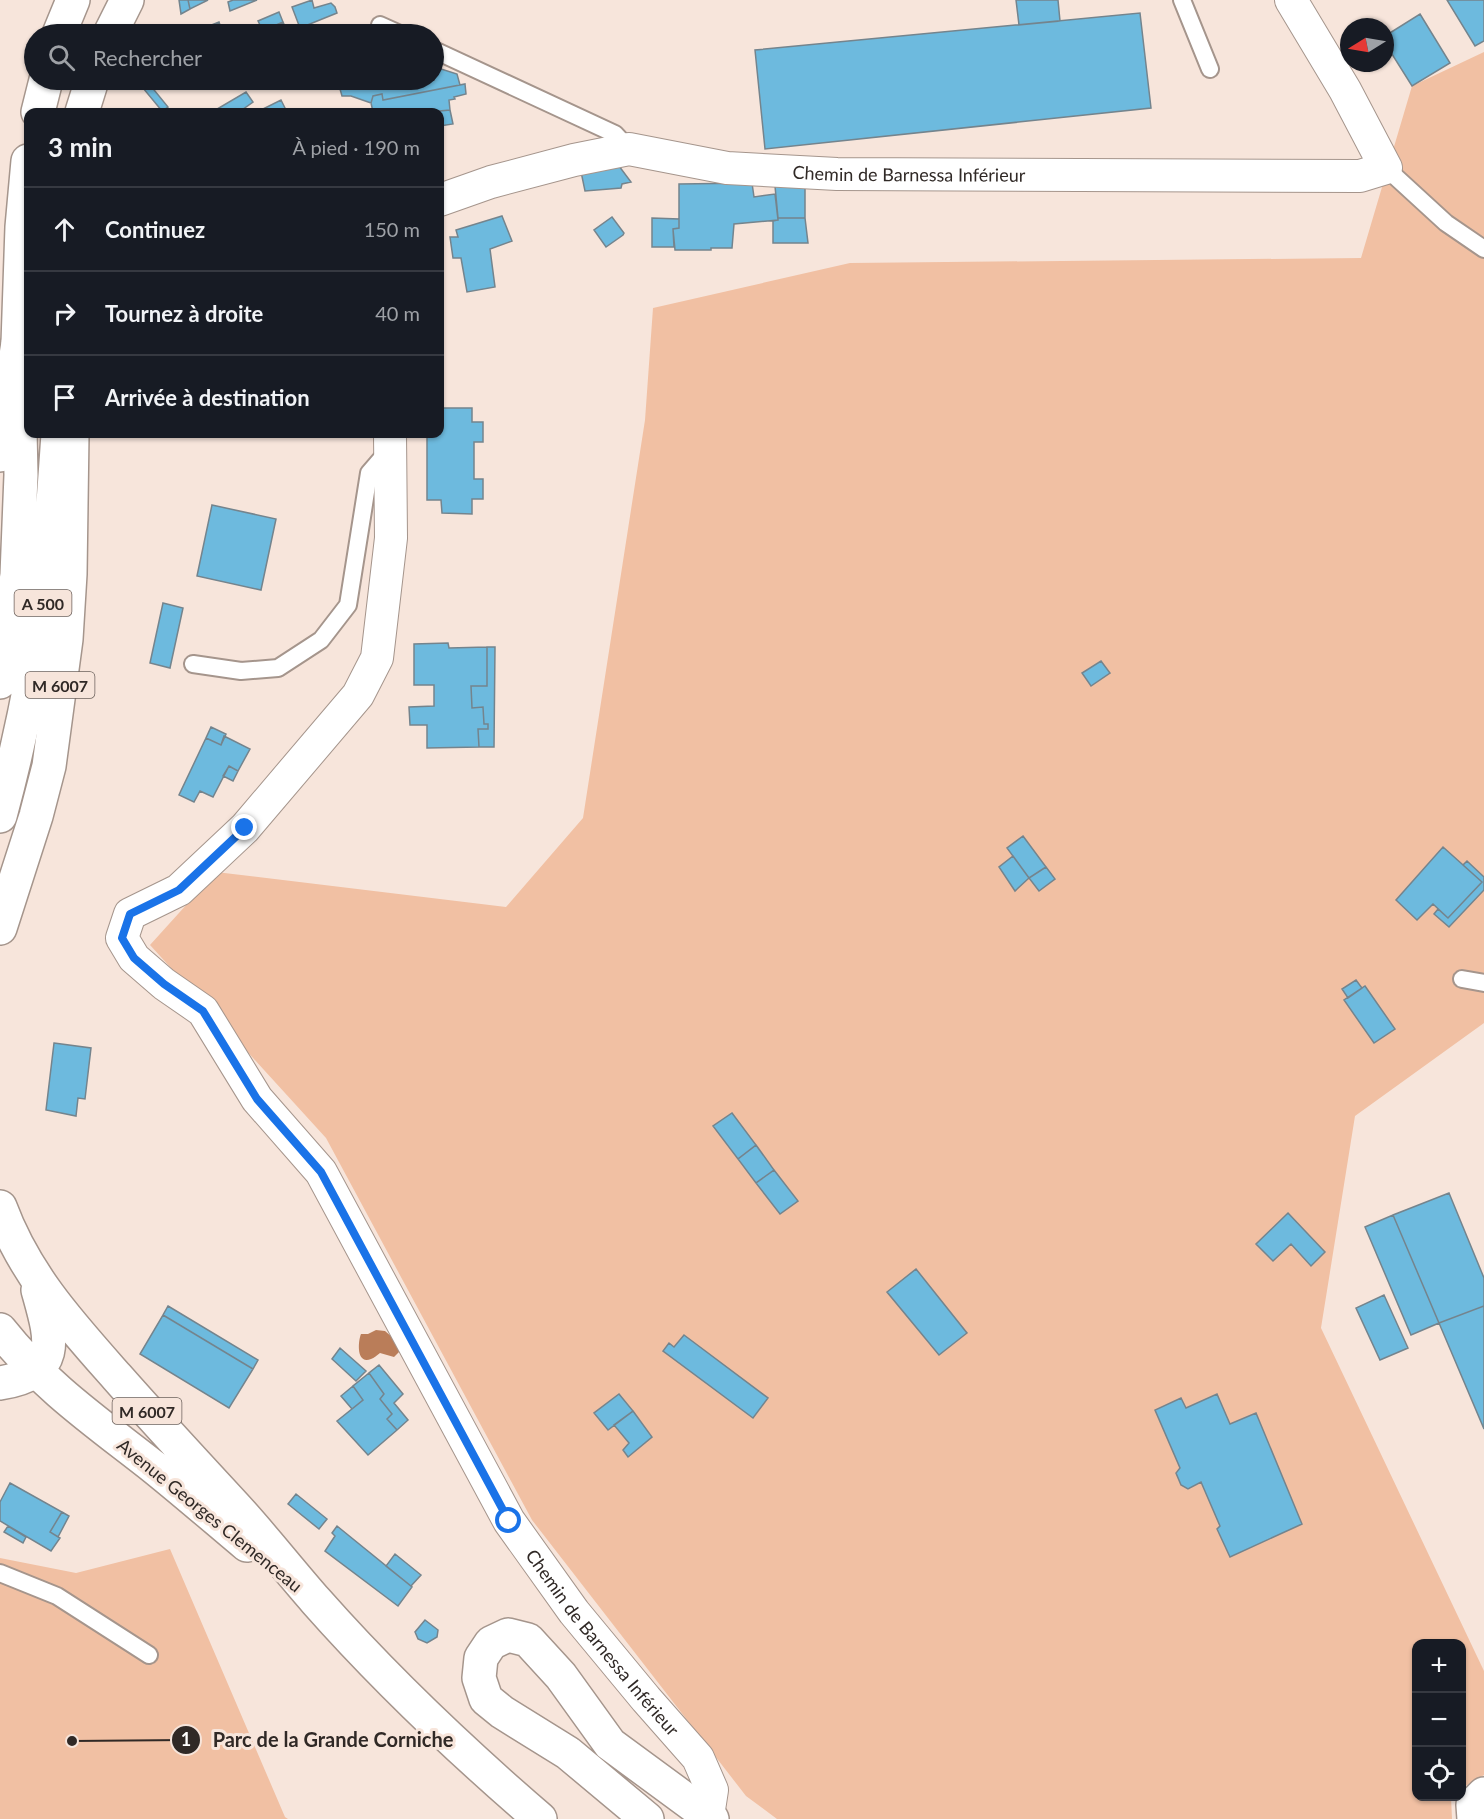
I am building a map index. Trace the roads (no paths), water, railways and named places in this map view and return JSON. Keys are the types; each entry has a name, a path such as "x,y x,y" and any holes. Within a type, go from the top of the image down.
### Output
{"main road":[{"path":"63,24 73,0"},
{"path":"115,24 127,0"},
{"path":"39,108 44,90"},
{"path":"83,108 89,90"},
{"path":"0,455 18,343 24,205"},
{"name":"A 500","path":"0,682 18,575 21,475 18,343"},
{"name":"A 500","path":"0,816 12,771 42,612 58,438"},
{"name":"M 6007","path":"0,928 36,816 49,766 66,639 70,574 72,438"},
{"name":"Avenue Georges Clemenceau","path":"0,1207 11,1235 34,1276 70,1325 236,1507 316,1601 397,1688 540,1819"},
{"name":"M 6007","path":"34,1276 47,1318 49,1344 45,1360 35,1370"},
{"name":"Avenue Georges Clemenceau","path":"0,1330 35,1370 74,1406 316,1601"},
{"path":"0,1383 19,1380 35,1370"},
{"path":"647,1819 568,1753 502,1712 486,1699 479,1678 481,1658 491,1643 508,1635 528,1640 561,1676 610,1744 710,1818"},
{"path":"1474,1819 1473,1805 1484,1794"}],"street":[{"path":"1291,0 1345,90 1386,168"},
{"name":"Chemin de Barnessa Inférieur","path":"444,199 491,182 574,160 628,149 727,168 837,174 1360,176 1386,168"},
{"name":"Chemin de Barnessa Inférieur","path":"390,441 391,538 376,658 358,695 245,828 179,890 130,914 122,938 134,958 164,984 203,1011 257,1099 321,1172 509,1521 574,1612 698,1758 712,1790 710,1818"}],"lane":[{"path":"1182,0 1210,69"},
{"path":"444,55 615,134 628,149"},
{"path":"1386,168 1446,223 1484,249"},
{"path":"193,664 241,671 278,668 321,640 348,605 369,473 390,441"},
{"path":"1462,979 1484,983"},
{"path":"0,1573 57,1596 149,1655"}],"place":[{"name":"Parc de la Grande Corniche","path":"72,1741"}]}
